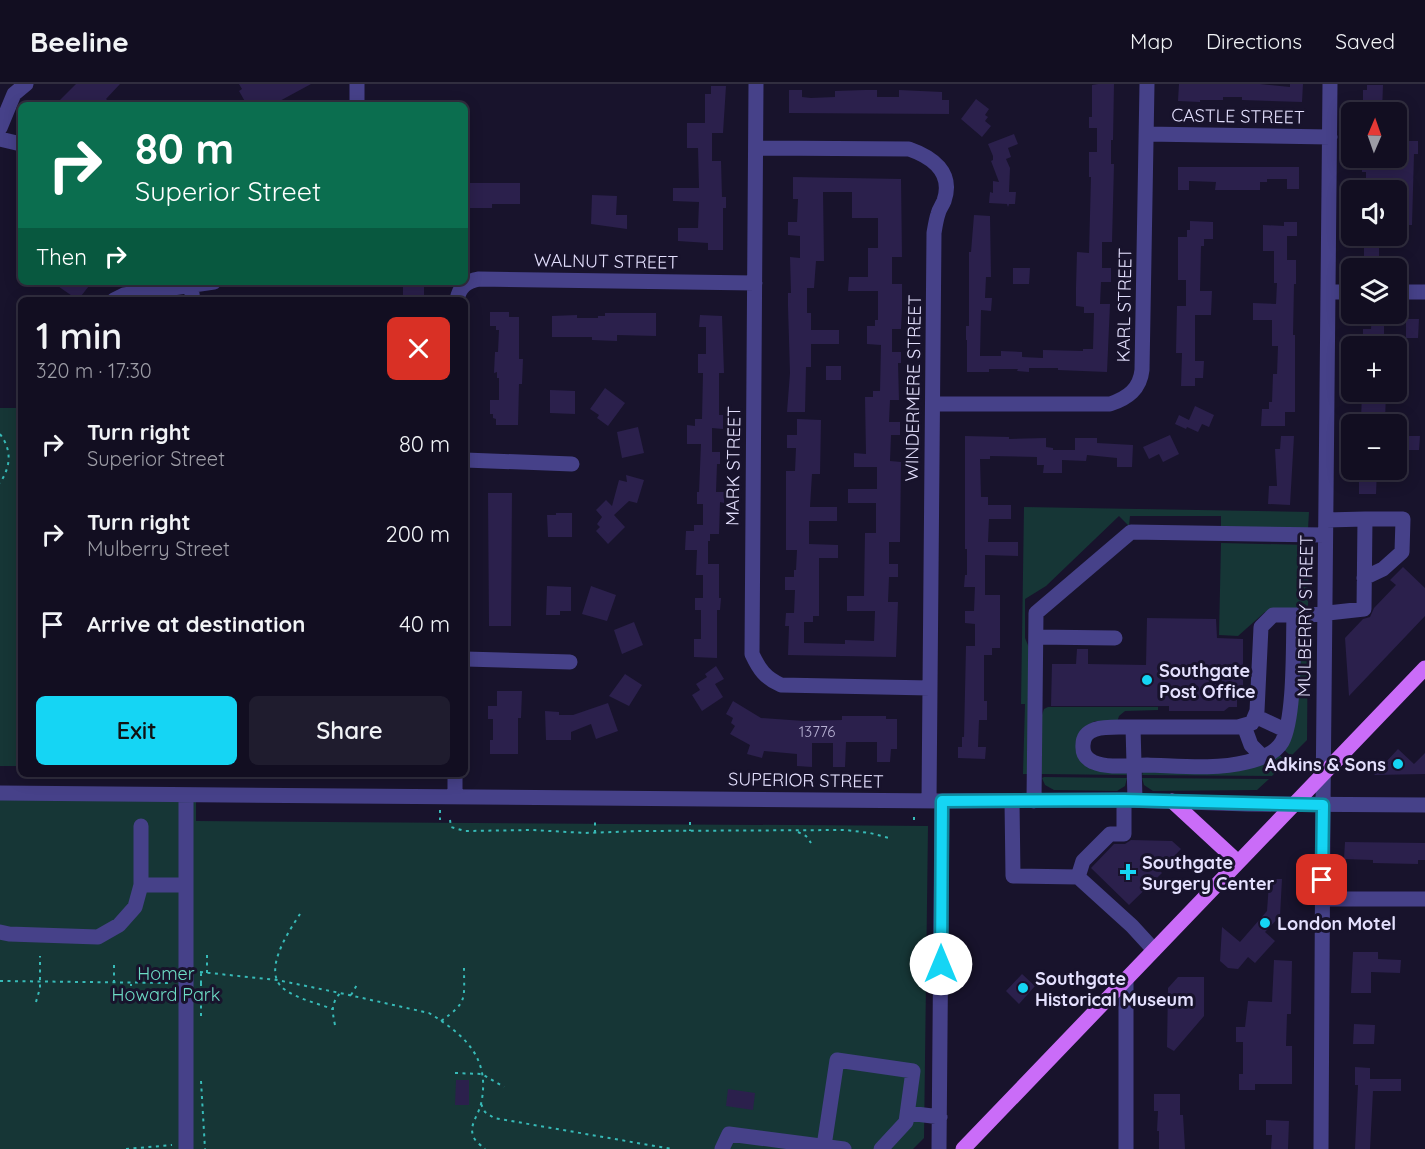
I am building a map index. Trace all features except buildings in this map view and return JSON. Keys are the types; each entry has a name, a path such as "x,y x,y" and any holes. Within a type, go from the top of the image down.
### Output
{"main road":[{"path":"963,1149 1425,668"},
{"path":"1172,801 1238,862"}],"street":[{"path":"0,128 14,94 26,84"},
{"path":"357,84 357,102"},
{"name":"MARK STREET","path":"756,84 752,654 762,673 781,685 930,688"},
{"name":"KARL STREET","path":"933,404 1110,404 1124,400 1133,392 1141,378 1142,370 1147,84"},
{"name":"MULBERRY STREET","path":"1321,1149 1330,84"},
{"name":"CASTLE STREET","path":"1146,134 1330,137"},
{"path":"0,139 18,143"},
{"name":"WINDERMERE STREET","path":"756,148 909,149 926,155 939,166 944,177 946,189 944,201 938,212 934,233 930,688 936,801 939,1149"},
{"name":"WALNUT STREET","path":"468,283 480,279 755,283"},
{"path":"120,297 192,289"},
{"path":"1328,292 1341,292"},
{"path":"1407,292 1425,292"},
{"path":"468,460 572,464"},
{"path":"1294,615 1289,711 1282,741 1273,752 1247,762 1220,766 1099,764 1089,760 1083,753 1082,744 1087,733 1094,729 1238,728 1249,721 1257,711 1261,627 1273,615 1364,609 1365,519"},
{"path":"1034,801 1036,613 1131,532 1325,527 1365,519 1404,519 1402,552 1383,569 1364,578"},
{"path":"1036,637 1115,638"},
{"path":"468,659 570,662"},
{"path":"1249,721 1285,730"},
{"path":"1249,721 1251,745 1263,757"},
{"path":"1078,877 1083,861 1110,834 1124,834 1135,765 1133,728"},
{"path":"454,796 455,777"},
{"name":"SUPERIOR STREET","path":"0,794 936,801 1130,800 1425,805"},
{"path":"179,1147 186,795"},
{"path":"1012,801 1013,876 1078,877 1132,926 1154,950"},
{"path":"0,932 98,937 119,925 135,907 141,885 141,826"},
{"path":"141,885 186,885"},
{"path":"1322,899 1425,899"},
{"path":"1126,979 1126,1149"},
{"path":"824,1146 837,1060 913,1071 906,1122 881,1149"},
{"path":"913,1077 940,1077"},
{"path":"908,1113 940,1117"},
{"path":"722,1149 729,1134 844,1149"}],"path":[{"path":"0,434 8,445 9,456 7,472 0,483"},
{"path":"440,804 440,820"},
{"path":"450,820 451,827 465,831 595,833 826,829 870,832 889,838"},
{"path":"595,821 595,833"},
{"path":"690,822 690,831"},
{"path":"826,823 826,829"},
{"path":"795,831 806,836 811,843"},
{"path":"300,914 280,952 274,970 277,980 283,989 332,1009"},
{"path":"207,952 207,974"},
{"path":"36,1002 40,982 40,956"},
{"path":"114,962 114,983"},
{"path":"441,1021 457,1010 464,999 464,968"},
{"path":"194,972 277,980 429,1013 472,1046 482,1074 481,1104 472,1133 475,1140 485,1149"},
{"path":"201,973 201,1018"},
{"path":"0,981 173,983"},
{"path":"351,995 358,983"},
{"path":"131,984 131,1001"},
{"path":"194,984 201,984"},
{"path":"334,1025 333,1002 340,993"},
{"path":"455,1074 482,1074 504,1087"},
{"path":"201,1076 205,1149"},
{"path":"481,1104 484,1112 494,1118 672,1149"},
{"path":"126,1149 179,1147"}],"green space":[{"path":"0,408 18,408 18,766 0,766"},
{"path":"1024,507 1309,512 1308,529 1221,529 1221,516 1130,516 1129,526 1119,516 1046,586 1025,599 1025,638 1030,650 1027,774 1023,774 1025,704 1021,704"},
{"path":"1221,543 1309,545 1308,610 1265,612 1238,636 1219,635"},
{"path":"1308,623 1307,740 1291,756 1282,748 1299,624"},
{"path":"1048,707 1158,707 1158,710 1125,711 1119,716 1117,722 1095,721 1090,724 1077,753 1126,771 1127,775 1041,774 1042,715 1044,709"},
{"path":"1277,753 1286,761 1272,776 1142,775 1143,772"},
{"path":"1042,778 1127,778 1125,786 1117,791 1054,790 1045,785"},
{"path":"1142,778 1269,779 1257,790 1153,791 1144,785"},
{"name":"Homer Howard Park","path":"0,795 196,797 196,821 928,826 924,1138 913,1149 0,1149"}],"place":[{"name":"Southgate Post Office","path":"1147,680"},
{"name":"Adkins & Sons","path":"1398,764"},
{"name":"Southgate Surgery Center","path":"1128,872"},
{"name":"London Motel","path":"1265,923"},
{"name":"Southgate Historical Museum","path":"1023,988"}],"route":[{"path":"941,964 942,801 1124,800 1323,805 1322,880"}]}
